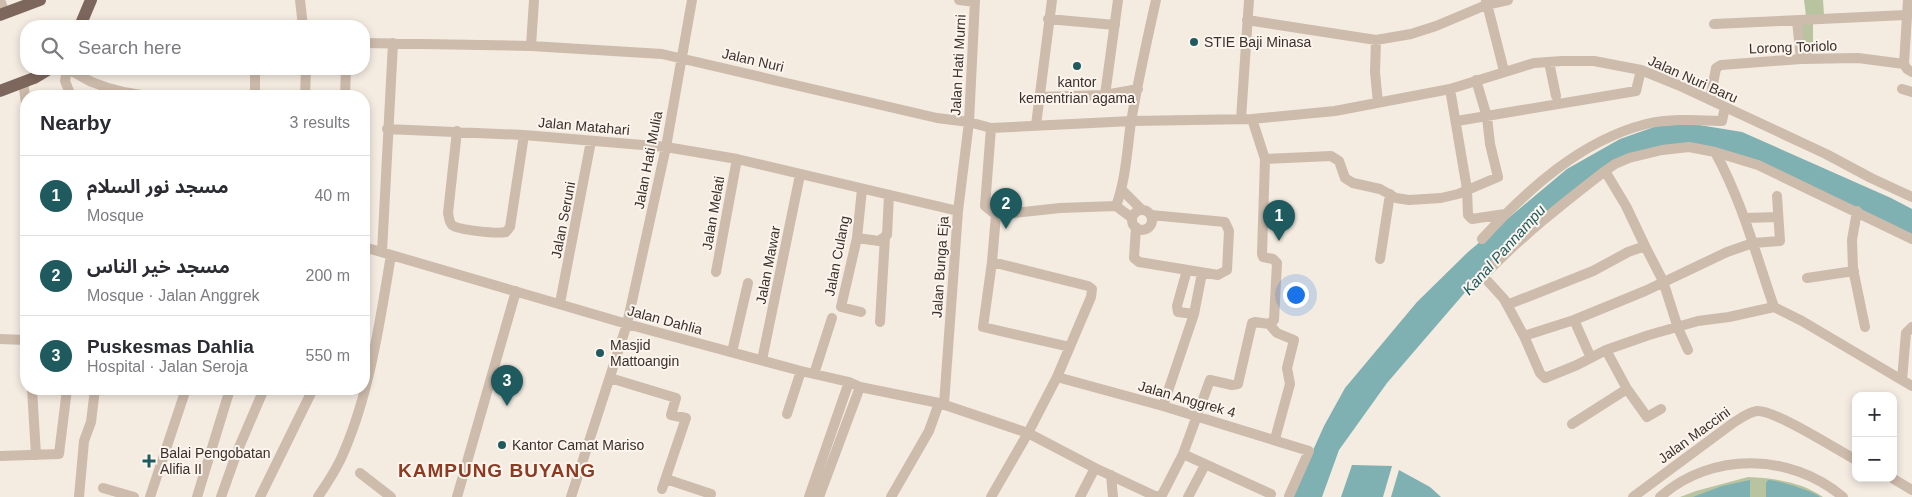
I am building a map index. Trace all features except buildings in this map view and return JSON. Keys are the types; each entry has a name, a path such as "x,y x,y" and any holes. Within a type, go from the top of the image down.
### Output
{"main road":[{"path":"2,14 18,4 40,0"},
{"path":"83,20 91,0"},
{"path":"0,91 37,75"}],"street":[{"path":"0,0 2,14"},
{"path":"300,0 302,20"},
{"path":"531,46 534,0"},
{"name":"Jalan Hati Mulia","path":"572,497 627,324 666,147 692,0"},
{"path":"960,0 975,1"},
{"path":"1036,125 1048,19 1052,0"},
{"path":"1105,94 1118,0"},
{"path":"1116,206 1122,190 1132,121 1156,0"},
{"path":"1241,119 1249,0"},
{"path":"1247,20 1376,40 1411,34 1436,26 1486,3 1508,0"},
{"path":"1908,0 1904,64 1912,72"},
{"name":"Jalan Hati Murni","path":"968,127 975,1"},
{"path":"1486,3 1504,71"},
{"path":"1714,24 1906,15"},
{"path":"1048,19 1115,25"},
{"path":"1797,21 1801,59"},
{"path":"1376,40 1375,72 1378,103"},
{"name":"Jalan Nuri","path":"370,43 531,46 626,51 681,58 937,118 968,127 991,128 1132,121 1241,119"},
{"path":"370,365 380,320 387,253 387,129 392,43"},
{"name":"Lorong Toriolo","path":"1710,100 1717,66 1801,59 1858,58 1904,64"},
{"name":"Jalan Nuri Baru","path":"1241,119 1335,111 1378,103 1450,89 1534,63 1594,61 1641,70 1826,154 1869,182 1912,197"},
{"path":"1549,62 1556,96"},
{"path":"1457,121 1636,91 1641,70"},
{"path":"66,75 65,81 69,90"},
{"path":"79,75 113,90"},
{"path":"254,90 255,75"},
{"path":"304,90 306,75"},
{"path":"345,90 346,75"},
{"path":"1265,159 1331,156 1339,161 1346,178 1352,183 1380,189 1409,200 1441,198 1458,194 1498,177 1490,144 1487,117 1476,80"},
{"path":"23,82 24,90"},
{"path":"1039,98 1105,94 1138,89"},
{"path":"1450,89 1457,121 1470,217 1479,219 1505,214"},
{"path":"1482,239 1505,214 1560,168 1593,145 1610,136 1648,124 1689,119 1722,122 1724,107"},
{"path":"1252,119 1265,159 1262,254 1263,257 1274,260 1277,266 1275,314 1274,320 1269,324"},
{"name":"Jalan Bunga Eja","path":"891,497 929,431 941,403 958,211 968,127"},
{"path":"991,128 985,206 996,214 1060,208 1116,206 1136,228 1148,228 1152,216"},
{"name":"Jalan Matahari","path":"387,129 524,135 666,147 736,159 958,211"},
{"path":"457,131 448,213 450,221 456,227 497,233 506,232 510,227 524,135"},
{"name":"Jalan Seruni","path":"560,303 591,141"},
{"path":"1912,239 1758,165 1714,152 1689,148 1662,150 1629,158 1614,164 1547,216 1512,246 1483,276 1507,306 1524,336 1542,377 1545,378 1564,371 1606,350 1649,335 1698,322 1774,307 1802,321 1912,386"},
{"path":"1714,152 1724,169 1745,218 1774,307"},
{"name":"Jalan Melati","path":"716,272 736,159"},
{"path":"1605,171 1626,206 1663,281 1678,328 1688,350"},
{"name":"Jalan Mawar","path":"762,360 800,175"},
{"name":"Jalan Culang","path":"861,312 841,307 857,238 862,189"},
{"path":"1122,190 1152,216"},
{"path":"1380,259 1390,194"},
{"path":"880,322 889,195"},
{"path":"1524,336 1574,320 1645,291 1727,252 1753,243 1780,240 1778,196"},
{"path":"1136,212 1152,216 1224,222 1229,231 1227,267 1225,272 1218,275 1202,273 1136,260 1134,255 1136,228 1136,212"},
{"path":"1858,212 1852,240 1854,271 1865,327"},
{"path":"996,214 992,262 983,327 1070,348"},
{"path":"1745,218 1778,217"},
{"path":"857,238 879,241 885,237"},
{"path":"1507,306 1585,275 1628,252 1645,246"},
{"name":"Jalan Dahlia","path":"370,249 627,324 849,382 860,387 941,403 1028,433 1157,497 1160,497 1183,454"},
{"path":"991,497 1028,433 1057,377 1091,297 1092,289 1088,286 992,262"},
{"path":"1187,270 1177,306 1178,312 1194,314"},
{"path":"1807,278 1854,271"},
{"path":"1163,406 1194,314 1202,273"},
{"path":"732,352 748,283"},
{"path":"457,497 516,291"},
{"path":"814,374 832,318"},
{"path":"1574,320 1590,358"},
{"path":"1272,494 1183,454 1210,380 1235,385 1240,381 1252,322 1269,324 1277,333 1294,340 1287,368 1290,384 1275,440"},
{"path":"1902,380 1906,333 1912,327"},
{"path":"0,339 20,340"},
{"path":"1606,350 1627,389 1648,417 1661,409"},
{"path":"787,414 801,371"},
{"name":"Jalan Anggrek 4","path":"1057,377 1163,406 1308,450 1289,496"},
{"path":"610,378 676,398 671,415 686,418 664,484 711,494"},
{"path":"808,497 849,382"},
{"path":"819,497 860,387"},
{"path":"1572,424 1627,389"},
{"path":"32,395 36,454"},
{"path":"0,456 59,454 66,395"},
{"path":"79,497 84,442 90,422 94,395"},
{"path":"150,497 184,395"},
{"path":"197,497 228,395"},
{"path":"221,497 234,459 261,395"},
{"path":"260,497 309,395"},
{"path":"318,497 342,456 363,395"},
{"name":"Jalan Maccini","path":"1633,497 1733,423 1758,411 1770,413 1783,419 1852,458"},
{"path":"836,418 848,422"},
{"path":"1660,497 1678,483 1702,472 1724,466 1754,463 1782,466 1809,474 1843,497"},
{"path":"1188,497 1205,465"},
{"path":"1080,497 1096,468"},
{"path":"818,471 828,475"},
{"path":"360,473 391,497"},
{"path":"1111,474 1114,497"},
{"path":"1897,481 1912,490"},
{"path":"103,488 134,497"}],"green space":[{"path":"1804,0 1823,0 1824,14 1806,16"},
{"path":"1813,21 1813,55 1798,55 1796,23"},
{"path":"1748,477 1768,478 1797,484 1823,497 1680,497"}],"water":[{"path":"1693,124 1742,132 1891,198 1912,209 1912,236 1760,162 1667,146 1595,175 1519,233 1480,275 1387,383 1339,450 1322,497 1292,497 1324,426 1345,388 1417,302 1468,252 1567,169 1620,139 1657,126"},
{"path":"1352,465 1392,466 1383,497 1341,497"},
{"path":"1399,470 1430,487 1441,497 1391,497"},
{"path":"1750,480 1750,497 1693,497 1722,486"},
{"path":"1768,480 1795,486 1820,497 1766,497 1766,483"}],"place":[{"name":"STIE Baji Minasa","path":"1194,42"},
{"name":"kantor kementrian agama","path":"1077,66"},
{"name":"مسجد خير الناس","path":"1006,229"},
{"name":"مسجد نور السلام","path":"1279,241"},
{"name":"Masjid Mattoangin","path":"600,353"},
{"name":"Puskesmas Dahlia","path":"507,406"},
{"name":"Kantor Camat Mariso","path":"502,445"},
{"name":"Balai Pengobatan Alifia II","path":"149,461"}],"district":[{"name":"KAMPUNG BUYANG","path":"497,470"}],"water label":[{"name":"Kanal Pannampu","path":"1504,250"}]}
